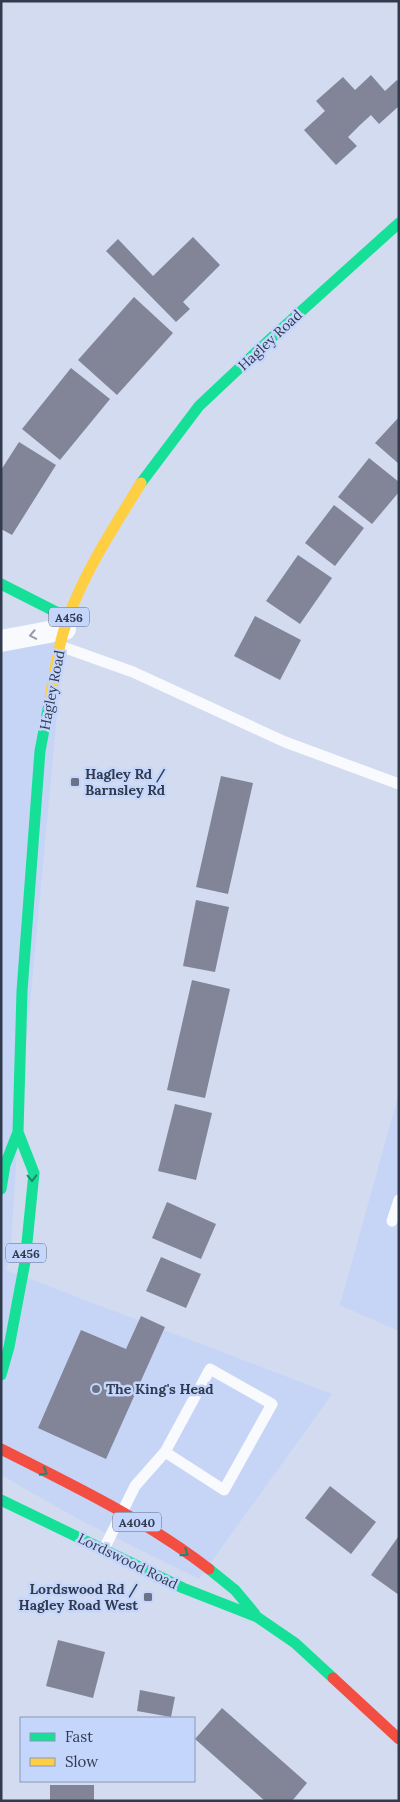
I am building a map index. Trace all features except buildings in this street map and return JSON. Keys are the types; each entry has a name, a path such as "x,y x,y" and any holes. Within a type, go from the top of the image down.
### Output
{"main road":[{"name":"Hagley Road","path":"1,1189 6,1165 18,1132 23,973 39,761 64,631 97,553 144,478 199,406 399,223"},
{"path":"1,584 64,631"},
{"name":"Hagley Road","path":"1,1375 9,1347 25,1262 34,1173 18,1132"},
{"name":"Lordswood Road","path":"1,1449 122,1513 203,1565 235,1590 257,1617"},
{"name":"Lordswood Road","path":"1,1500 183,1588 257,1617 295,1642 399,1739"}],"street":[{"path":"1,641 64,631"}],"lane":[{"path":"64,631 133,672 285,742 399,784"},
{"path":"392,1222 398,1205"},
{"path":"104,1549 134,1486 165,1452 210,1369 272,1404 224,1490 165,1452"}],"shaded area":[{"path":"65,629 18,1132 11,1244 6,1270 332,1394 199,1579 82,1521 1,1475 1,641"},
{"path":"399,1093 399,1331 340,1305"}],"traffic: fast":[{"path":"141,483 199,406 399,223"},
{"path":"1,584 68,618"},
{"path":"1,1189 5,1165 18,1132 22,991 40,751 49,704"},
{"path":"1,1375 9,1347 25,1262 34,1173 18,1132"},
{"path":"1,1500 183,1588 257,1617 295,1643 333,1678"},
{"path":"209,1569 235,1590 255,1614"}],"traffic: slow":[{"path":"49,704 62,639 75,600 101,549 141,483"}],"traffic: jam":[{"path":"1,1449 134,1519 185,1551 209,1569"},
{"path":"333,1678 399,1739"}],"place":[{"name":"Hagley Rd / Barnsley Rd","path":"75,782"},
{"name":"The King's Head","path":"96,1389"},
{"name":"Lordswood Rd / Hagley Road West","path":"148,1597"}]}
